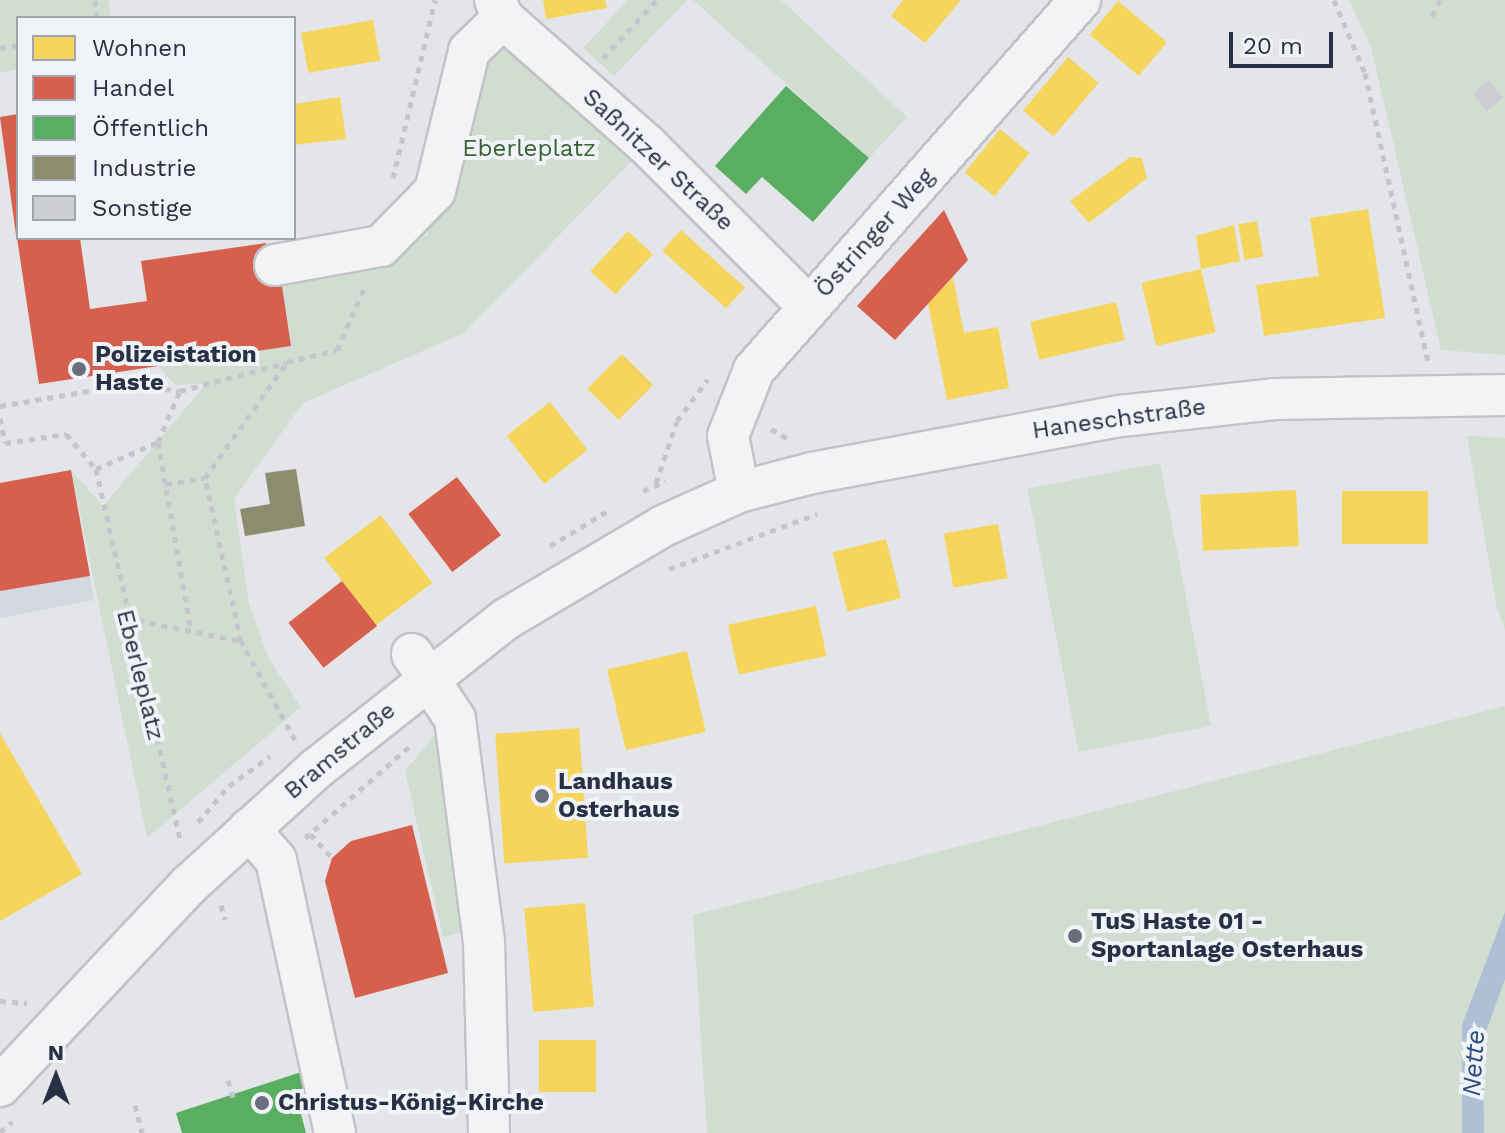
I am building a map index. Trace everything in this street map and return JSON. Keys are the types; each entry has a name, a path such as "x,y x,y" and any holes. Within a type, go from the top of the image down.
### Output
{"street":[{"name":"Östringer Weg","path":"739,492 728,436 735,406 754,370 1080,0"},
{"name":"Saßnitzer Straße","path":"380,252 401,204 435,191 469,51 499,9 578,85 656,134 809,307"},
{"path":"275,265 380,252"},
{"name":"Haneschstraße","path":"739,492 1121,416 1274,399 1503,395"},
{"name":"Bramstraße","path":"9,1102 249,829 430,678 585,567 739,492"},
{"path":"430,678 484,942 489,1133"},
{"path":"249,829 276,860 335,1133"}],"path":[{"path":"401,204 435,0"},
{"path":"578,85 657,0"},
{"path":"1334,0 1365,73 1428,366"},
{"path":"1432,16 1440,0"},
{"path":"0,406 129,384 180,391 337,350 380,252"},
{"path":"166,484 205,478 287,362"},
{"path":"180,391 158,442 191,631"},
{"path":"0,418 5,443 66,434 96,469 158,442"},
{"name":"Eberleplatz","path":"96,469 126,618 181,843"},
{"path":"205,478 241,641 294,739"},
{"path":"656,574 822,511"},
{"path":"126,618 241,641"},
{"path":"276,860 395,762 430,678"},
{"path":"310,834 332,858"},
{"path":"209,914 229,894"},
{"path":"221,903 225,919"},
{"path":"0,1001 30,1003"},
{"path":"228,1080 233,1097"},
{"path":"9,1102 29,1123"},
{"path":"135,1105 142,1133"}],"shaded area":[{"path":"71,470 94,600 0,618 0,483"}],"green space":[{"path":"0,0 108,0 111,16 16,16 16,69 0,73"},
{"path":"628,0 687,0 614,76 583,48"},
{"path":"693,0 781,0 907,117 869,158"},
{"path":"1349,0 1505,0 1505,355 1441,350 1371,47"},
{"name":"Eberleplatz","path":"503,18 647,145 464,333 303,403 234,499 249,604 269,659 301,707 147,838 71,470 103,506 207,383 175,385 159,366 291,346 281,279 378,258 427,235 435,191"},
{"path":"1467,436 1505,438 1505,630 1497,608"},
{"path":"1160,463 1211,726 1079,752 1027,489"},
{"name":"TuS Haste 01 - Sportanlage Osterhaus","path":"1505,706 1505,1133 707,1133 693,915"},
{"path":"441,727 463,932 443,937 405,771"}],"water":[{"name":"Nette","path":"1505,912 1505,979 1483,1040 1484,1133 1462,1133 1462,1025"}],"building: Wohnen":[{"path":"543,0 605,0 607,8 546,19"},
{"path":"903,0 961,0 925,43 891,16"},
{"path":"1118,1 1167,42 1139,76 1090,35"},
{"path":"373,20 380,60 308,73 301,33"},
{"path":"1068,57 1099,83 1054,136 1023,111"},
{"path":"340,97 346,139 296,145 296,104"},
{"path":"1000,129 1030,153 994,196 965,173"},
{"path":"1130,157 1142,158 1147,178 1089,223 1070,201"},
{"path":"1368,209 1385,318 1264,336 1256,285 1319,276 1310,218"},
{"path":"1257,221 1263,256 1245,260 1238,224"},
{"path":"1234,225 1240,261 1201,269 1196,236"},
{"path":"681,230 745,288 726,308 662,251"},
{"path":"628,231 653,254 615,294 590,271"},
{"path":"1201,269 1216,332 1156,346 1142,283"},
{"path":"953,277 964,333 998,327 1009,388 947,400 928,303"},
{"path":"1116,302 1125,340 1039,360 1030,322"},
{"path":"622,354 653,385 618,420 587,389"},
{"path":"550,402 588,450 544,484 507,436"},
{"path":"1296,490 1299,546 1203,551 1200,495"},
{"path":"1342,491 1428,491 1428,544 1342,544"},
{"path":"381,515 432,583 375,626 324,558"},
{"path":"998,524 1008,578 953,588 944,534"},
{"path":"886,539 901,598 847,611 833,552"},
{"path":"816,606 827,656 739,675 728,625"},
{"path":"687,651 706,732 626,750 607,669"},
{"name":"Landhaus Osterhaus","path":"579,728 588,858 504,864 495,734"},
{"path":"0,733 82,874 0,921"},
{"path":"585,903 594,1007 533,1012 524,908"},
{"path":"539,1040 596,1040 596,1092 539,1092"}],"building: Handel":[{"path":"16,114 16,235 0,117"},
{"path":"944,210 968,260 895,340 857,306"},
{"path":"17,240 80,240 90,309 147,301 141,261 266,243 271,280 281,279 291,346 39,384"},
{"path":"71,470 90,576 0,591 0,483"},
{"path":"457,477 501,535 452,572 408,514"},
{"path":"342,581 377,626 324,668 288,623"},
{"path":"412,825 448,973 355,998 325,881 332,858 351,841"}],"building: Öffentlich":[{"path":"786,86 869,158 813,222 762,177 746,194 715,166"},
{"name":"Christus-König-Kirche","path":"304,1071 315,1110 301,1114 306,1133 182,1133 176,1113"}],"building: Industrie":[{"path":"296,469 305,526 245,536 240,509 270,504 265,473"}],"building: Sonstige":[{"path":"1488,80 1503,97 1487,111 1472,94"}],"place":[{"name":"Polizeistation Haste","path":"79,369"},
{"name":"Landhaus Osterhaus","path":"542,796"},
{"name":"TuS Haste 01 - Sportanlage Osterhaus","path":"1075,936"},
{"name":"Christus-König-Kirche","path":"262,1103"}]}
